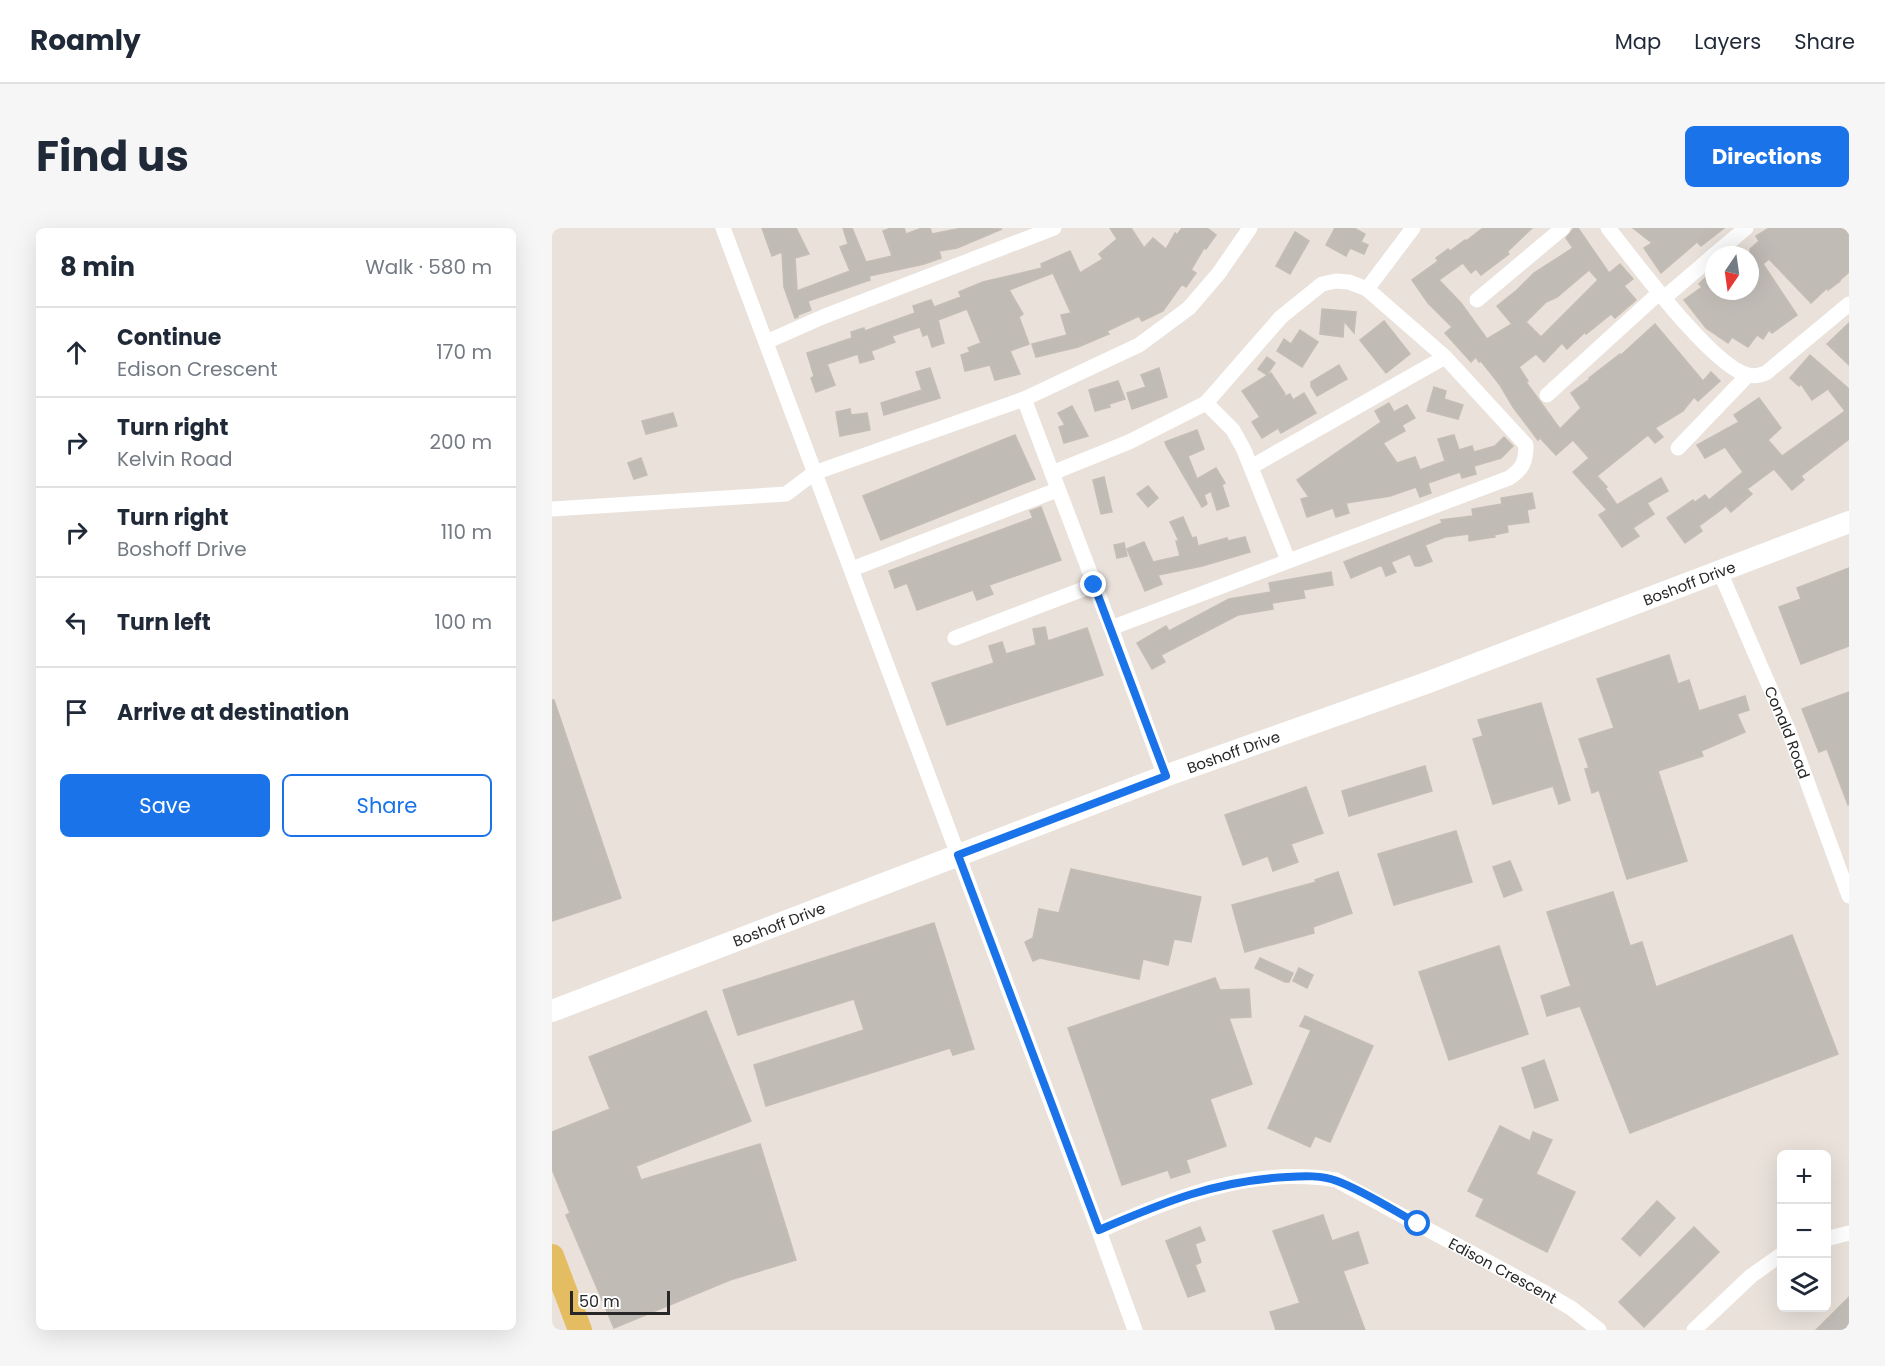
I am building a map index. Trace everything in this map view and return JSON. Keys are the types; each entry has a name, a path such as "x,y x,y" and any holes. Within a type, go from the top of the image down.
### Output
{"main road":[{"name":"Boshoff Drive","path":"552,1011 1166,776 1429,682 1849,522"},
{"path":"552,1256 580,1330"},
{"path":"552,1302 562,1330"}],"street":[{"path":"723,228 1135,1330"},
{"path":"766,342 825,316 1054,228"},
{"path":"552,509 786,494 814,473 1024,399 1139,345 1189,308 1219,273 1250,228"},
{"path":"1367,289 1413,228"},
{"path":"1477,300 1563,228"},
{"path":"1608,228 1662,295 1720,360 1748,375 1757,376 1766,373 1849,304"},
{"path":"1725,246 1746,228"},
{"path":"1547,395 1662,295 1705,262"},
{"path":"1052,472 1128,442 1206,403 1281,317 1322,284 1336,281 1350,282 1367,289 1445,357 1526,445 1526,458 1520,471 1509,478 1111,628"},
{"path":"1251,466 1445,357"},
{"path":"1678,448 1748,375"},
{"path":"1024,399 1166,776"},
{"path":"1206,403 1233,430 1251,466 1288,560"},
{"path":"852,569 1057,490"},
{"name":"Conald Road","path":"1720,572 1789,732 1849,896"},
{"path":"955,638 1094,585"},
{"name":"Edison Crescent","path":"1099,1230 1150,1208 1202,1190 1253,1179 1300,1176 1336,1180 1542,1291 1571,1308 1599,1330"},
{"path":"1831,1238 1849,1233"},
{"path":"1694,1330 1751,1276 1777,1258"}],"building":[{"path":"762,228 796,228 809,254 795,258 797,291 850,271 840,247 848,244 843,228 852,228 866,262 892,256 883,231 891,228 904,228 906,234 922,228 930,228 932,234 962,228 1002,229 957,248 939,251 941,258 869,276 870,280 808,301 811,310 795,318 784,287 782,252 772,256"},
{"path":"1110,228 1131,228 1144,248 1153,238 1166,249 1175,233 1177,235 1182,228 1207,228 1216,235 1206,249 1204,248 1191,270 1196,273 1186,287 1182,284 1163,311 1142,321 1139,316 1107,331 1109,334 1078,347 1036,357 1032,344 1067,335 1061,315 1071,313 1053,273 1009,290 1023,314 1019,317 1029,344 1010,351 1020,374 995,380 990,365 965,371 961,355 970,352 968,348 981,343 967,309 938,320 944,343 932,347 928,334 923,336 920,327 892,336 895,342 871,351 874,359 860,363 858,354 827,364 835,385 816,392 807,353 852,338 851,332 864,328 865,331 915,313 913,306 931,300 934,307 961,297 959,292 983,282 1042,268 1041,264 1070,251 1080,273 1103,259 1099,254 1117,239"},
{"path":"1335,228 1354,228 1365,234 1361,242 1368,245 1364,254 1350,248 1346,256 1326,245"},
{"path":"1483,228 1532,228 1507,252 1509,254 1481,275 1476,269 1471,273 1463,263 1439,280 1461,303 1487,339 1512,324 1497,306 1534,273 1573,248 1566,238 1574,228 1578,228 1609,273 1620,264 1633,279 1624,286 1636,300 1615,318 1611,314 1586,334 1585,332 1567,349 1562,343 1544,362 1536,354 1519,367 1528,381 1526,382 1560,429 1581,408 1571,393 1621,355 1655,324 1703,381 1711,372 1720,381 1698,401 1694,397 1683,411 1655,428 1663,437 1655,443 1648,435 1597,476 1607,487 1605,488 1617,505 1661,478 1668,491 1647,503 1654,514 1633,528 1639,536 1622,547 1599,515 1607,510 1573,472 1589,458 1573,440 1556,455 1540,438 1538,440 1481,361 1479,362 1476,357 1471,362 1445,333 1452,327 1428,303 1412,280 1438,261 1436,258 1448,249 1450,251","holes":["1589,270 1598,280 1541,337 1526,322 1546,302 1557,297"]},
{"path":"1633,228 1724,228 1701,246 1697,242 1661,273 1644,248 1652,243"},
{"path":"1769,228 1849,228 1849,272 1811,303 1769,259 1763,264 1797,315 1772,333 1769,330 1763,339 1757,335 1748,347 1732,337 1728,343 1706,328 1684,300 1702,287 1699,284 1705,278 1705,300 1759,300 1759,246 1753,246 1759,241 1756,236"},
{"path":"1295,232 1309,241 1290,274 1276,266"},
{"path":"1322,309 1356,312 1354,333 1344,321 1343,337 1320,334"},
{"path":"1384,321 1410,354 1386,373 1360,340"},
{"path":"1849,323 1849,365 1827,344"},
{"path":"1300,330 1318,342 1302,367 1277,351 1284,339 1291,344"},
{"path":"1810,355 1849,389 1849,439 1801,476 1804,480 1792,490 1774,469 1747,489 1752,494 1731,512 1726,506 1699,526 1702,531 1685,543 1667,518 1693,500 1695,502 1705,495 1709,500 1743,472 1725,447 1705,458 1697,445 1739,422 1734,415 1759,398 1781,428 1768,440 1782,456 1845,411 1828,389 1812,400 1801,384 1799,386 1790,378"},
{"path":"1267,357 1275,363 1267,375 1258,369"},
{"path":"1339,365 1347,379 1317,396 1311,382"},
{"path":"930,368 940,398 884,415 881,403 922,390 916,372"},
{"path":"1159,368 1167,397 1132,409 1127,393 1146,387 1141,375"},
{"path":"1271,373 1285,394 1282,398 1290,394 1293,400 1304,393 1316,413 1281,433 1278,428 1262,438 1252,422 1260,417 1242,391"},
{"path":"1118,381 1125,399 1109,404 1110,407 1095,411 1089,390"},
{"path":"1434,387 1446,391 1444,399 1463,405 1458,419 1427,411"},
{"path":"1389,403 1394,412 1407,405 1415,418 1402,425 1405,431 1383,443 1397,463 1415,457 1420,470 1445,461 1438,439 1454,435 1459,450 1472,446 1474,452 1495,446 1504,437 1513,446 1501,458 1474,466 1476,474 1462,478 1460,472 1428,483 1431,493 1420,497 1416,487 1390,496 1346,503 1349,513 1336,517 1333,508 1307,517 1301,499 1309,497 1297,480 1381,422 1375,411"},
{"path":"1072,406 1088,436 1064,443 1059,427 1065,425 1058,413"},
{"path":"850,409 851,415 867,413 870,430 840,436 836,412"},
{"path":"673,413 677,426 646,434 642,421"},
{"path":"1197,430 1204,449 1188,456 1197,479 1216,468 1225,483 1222,485 1229,506 1217,510 1211,491 1204,495 1207,504 1202,507 1165,442"},
{"path":"1015,435 1035,479 881,540 863,496"},
{"path":"641,458 647,475 634,479 628,463"},
{"path":"1104,477 1112,512 1101,514 1093,480"},
{"path":"1148,486 1158,498 1148,507 1137,494"},
{"path":"1532,493 1535,508 1527,510 1529,522 1507,525 1508,532 1494,535 1495,537 1469,541 1469,534 1445,537 1425,545 1432,561 1420,566 1415,566 1410,554 1391,562 1396,572 1386,576 1382,566 1379,566 1351,578 1344,562 1442,523 1441,520 1473,516 1472,509 1502,504 1501,498"},
{"path":"1041,507 1061,560 989,585 993,594 977,600 973,590 917,610 907,583 895,588 889,571 1033,518 1030,511"},
{"path":"1183,517 1192,538 1196,537 1198,546 1227,538 1228,541 1245,537 1250,552 1202,566 1158,575 1162,584 1145,591 1127,549 1144,542 1153,562 1180,556 1176,541 1179,541 1170,522"},
{"path":"1124,543 1127,556 1117,558 1114,545"},
{"path":"1849,568 1849,646 1801,664 1779,607 1801,599 1797,588"},
{"path":"1331,572 1333,585 1303,590 1305,598 1272,603 1273,609 1238,615 1161,655 1165,662 1152,669 1137,643 1166,626 1169,631 1229,599 1271,592 1269,583"},
{"path":"1045,627 1048,641 1087,628 1103,675 947,725 932,683 994,663 989,646 1002,642 1006,654 1036,645 1033,629"},
{"path":"1669,655 1678,684 1689,680 1699,711 1745,696 1749,710 1737,714 1745,732 1701,751 1703,756 1658,771 1687,861 1627,879 1599,790 1592,793 1585,769 1589,768 1579,739 1614,728 1597,679"},
{"path":"1849,692 1848,805 1827,749 1819,752 1802,709"},
{"path":"552,700 554,700 621,898 552,921"},
{"path":"1541,703 1570,800 1559,804 1553,786 1493,804 1473,739 1483,736 1478,720"},
{"path":"1425,766 1432,791 1349,816 1342,791"},
{"path":"1306,787 1323,833 1291,844 1298,862 1273,871 1268,856 1243,865 1225,815"},
{"path":"1456,831 1472,882 1394,905 1378,854"},
{"path":"1510,861 1522,890 1504,897 1493,867"},
{"path":"1071,869 1201,897 1191,942 1174,939 1168,965 1143,959 1139,979 1040,958 1033,961 1025,942 1033,938 1039,909 1059,913"},
{"path":"1338,872 1352,913 1313,927 1314,933 1245,952 1232,905 1316,882 1315,880"},
{"path":"1613,892 1630,946 1642,942 1656,987 1792,935 1838,1054 1630,1133 1580,1006 1547,1016 1541,996 1571,986 1547,912"},
{"path":"934,923 974,1049 953,1055 950,1048 766,1106 754,1065 864,1030 854,999 738,1035 723,990"},
{"path":"1499,946 1528,1034 1449,1060 1419,972"},
{"path":"1260,958 1293,973 1289,982 1255,968"},
{"path":"1299,968 1313,975 1307,988 1293,981"},
{"path":"1215,978 1220,990 1249,989 1251,1017 1229,1018 1252,1084 1210,1099 1226,1146 1186,1160 1190,1172 1171,1178 1168,1170 1122,1185 1068,1028"},
{"path":"706,1011 751,1121 636,1166 641,1180 760,1144 796,1260 730,1280 614,1328 566,1215 570,1213 552,1169 552,1132 610,1109 589,1057"},
{"path":"1305,1016 1373,1046 1330,1142 1315,1136 1310,1147 1268,1128 1311,1030 1300,1026"},
{"path":"1544,1060 1558,1100 1535,1108 1522,1068"},
{"path":"1500,1126 1530,1141 1533,1132 1552,1140 1536,1174 1575,1192 1547,1252 1476,1216 1484,1199 1468,1191"},
{"path":"1657,1201 1675,1218 1640,1256 1622,1239"},
{"path":"1323,1215 1332,1241 1358,1232 1368,1263 1343,1271 1365,1330 1276,1330 1270,1312 1300,1303 1273,1231"},
{"path":"1200,1227 1205,1240 1195,1244 1201,1262 1195,1265 1205,1291 1188,1297 1166,1241"},
{"path":"1694,1227 1719,1252 1644,1327 1619,1302"},
{"path":"1849,1297 1849,1330 1816,1330"}],"route":[{"path":"1094,585 1166,776 958,855 1099,1230 1150,1208 1202,1190 1253,1179 1300,1176 1336,1180 1418,1224"}]}
